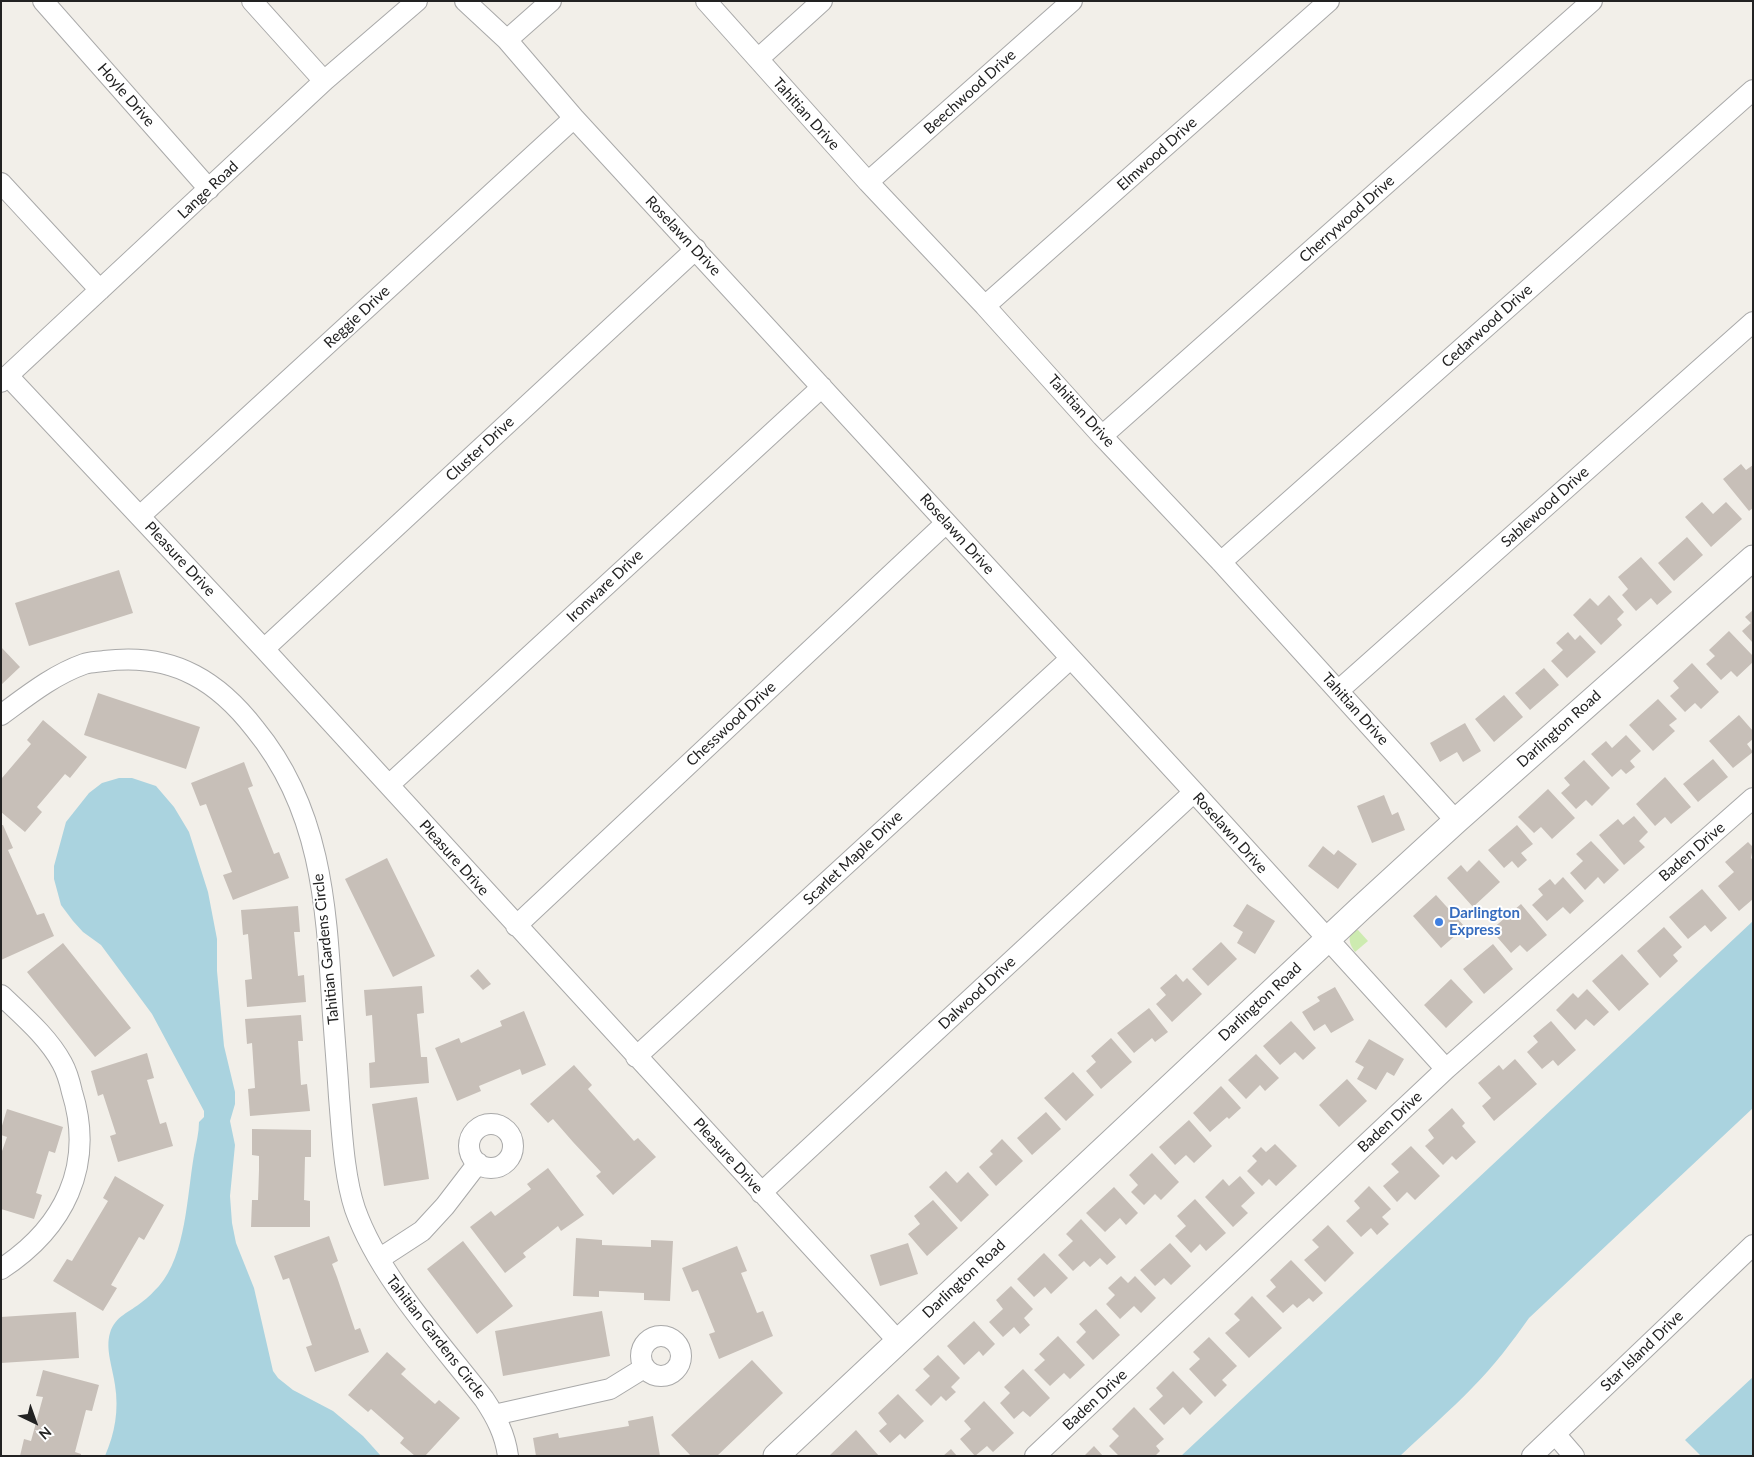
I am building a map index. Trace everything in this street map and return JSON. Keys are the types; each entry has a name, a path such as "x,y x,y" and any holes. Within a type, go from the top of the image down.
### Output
{"street":[{"name":"Hoyle Drive","path":"43,1 209,189"},
{"path":"252,1 324,81"},
{"name":"Lange Road","path":"5,379 324,81 417,1"},
{"name":"Roselawn Drive","path":"465,1 507,40 574,118 1446,1069"},
{"path":"507,40 551,1"},
{"name":"Tahitian Drive","path":"706,1 868,182 1221,562 1456,821"},
{"path":"758,59 822,1"},
{"name":"Beechwood Drive","path":"868,182 1072,1"},
{"name":"Elmwood Drive","path":"985,306 1330,1"},
{"name":"Cherrywood Drive","path":"1102,436 1592,1"},
{"name":"Cedarwood Drive","path":"1221,562 1753,90"},
{"name":"Reggie Drive","path":"140,516 574,118"},
{"path":"1,183 100,290"},
{"name":"Cluster Drive","path":"264,649 696,250"},
{"name":"Sablewood Drive","path":"1338,691 1753,322"},
{"name":"Pleasure Drive","path":"5,379 140,516 264,649 898,1341"},
{"name":"Ironware Drive","path":"389,785 822,387"},
{"name":"Chesswood Drive","path":"516,926 946,522"},
{"name":"Darlington Road","path":"776,1456 1326,940 1456,821 1753,558"},
{"name":"Tahitian Gardens Circle","path":"1,715 26,695 56,677 86,664 126,659 158,662 184,670 207,682 222,694 244,714 277,758 298,800 310,832 316,858 328,940 340,1113 349,1187 355,1210 379,1260 484,1399 494,1415 503,1434 508,1456"},
{"name":"Scarlet Maple Drive","path":"636,1057 1070,659"},
{"name":"Dalwood Drive","path":"761,1193 1194,792"},
{"name":"Baden Drive","path":"1035,1456 1446,1069 1753,798"},
{"path":"1,995 45,1038 63,1064 77,1108 80,1132 78,1164 74,1181 58,1213 34,1245 1,1269"},
{"name":"Tahitian Gardens Circle","path":"379,1260 422,1231 445,1206 478,1163"},
{"name":"Star Island Drive","path":"1532,1456 1753,1245"},
{"name":"Tahitian Gardens Circle","path":"494,1415 610,1389 644,1368"},
{"path":"1555,1434 1574,1456"}],"green space":[{"path":"1358,930 1368,941 1355,952 1351,945 1350,937 1351,931"}],"water":[{"path":"119,778 132,778 156,786 174,807 189,832 208,892 217,939 217,971 224,1046 235,1092 235,1104 230,1121 235,1145 230,1196 232,1223 236,1243 254,1288 273,1371 278,1378 293,1390 333,1411 363,1436 381,1456 105,1456 114,1430 116,1412 115,1385 108,1346 110,1333 119,1318 144,1300 159,1286 175,1258 184,1224 199,1122 204,1117 204,1111 152,1014 101,945 83,932 61,905 54,879 54,866 66,822 89,793 102,783"},
{"path":"1753,921 1753,1108 1529,1318 1488,1371 1446,1413 1400,1456 1181,1456"},
{"path":"1753,1377 1753,1456 1701,1456 1685,1440"}],"building":[{"path":"1741,464 1746,470 1753,465 1753,508 1749,511 1723,479"},
{"path":"1702,502 1713,514 1726,502 1742,519 1711,547 1685,517"},
{"path":"1687,537 1703,555 1674,581 1658,563"},
{"path":"1641,557 1672,592 1657,605 1651,598 1636,611 1622,595 1628,589 1618,577"},
{"path":"119,570 133,613 29,646 15,603"},
{"path":"1609,595 1624,612 1617,619 1622,625 1601,645 1573,615 1590,598 1598,606"},
{"path":"1753,610 1753,643 1742,631 1751,623 1745,617"},
{"path":"1729,631 1753,656 1753,662 1737,677 1731,671 1721,680 1706,664 1715,656 1709,650"},
{"path":"1568,632 1575,640 1580,635 1596,652 1567,678 1551,661 1563,650 1556,643"},
{"path":"1,647 20,667 1,685"},
{"path":"1692,663 1719,692 1701,709 1695,703 1685,712 1670,696 1679,688 1673,681"},
{"path":"1544,668 1559,685 1530,710 1515,693"},
{"path":"98,693 200,727 186,769 84,735"},
{"path":"1504,695 1523,717 1494,742 1475,719"},
{"path":"1658,699 1677,719 1669,725 1675,731 1653,751 1629,725"},
{"path":"1739,715 1753,731 1753,739 1747,744 1753,752 1733,768 1709,741"},
{"path":"43,720 87,757 70,778 65,774 37,807 42,812 25,832 1,812 1,777 31,744 27,740"},
{"path":"1465,723 1481,751 1463,762 1457,752 1440,762 1430,743"},
{"path":"1626,735 1641,751 1630,761 1635,767 1626,774 1621,769 1612,777 1591,754 1606,741 1612,748"},
{"path":"1713,759 1728,777 1698,802 1683,784"},
{"path":"1584,760 1610,788 1592,806 1586,800 1576,809 1561,793 1570,785 1564,778"},
{"path":"244,762 253,786 248,788 274,854 279,852 289,878 233,900 223,875 232,872 206,804 200,806 191,783"},
{"path":"1665,777 1691,807 1671,824 1665,817 1655,826 1636,804"},
{"path":"1548,789 1575,818 1552,839 1541,827 1534,833 1518,817"},
{"path":"1384,795 1392,815 1398,812 1405,830 1372,843 1357,806"},
{"path":"1634,816 1648,832 1639,841 1645,847 1624,865 1599,835 1618,819 1623,825"},
{"path":"1,825 3,825 13,848 8,850 37,915 44,913 54,936 1,960"},
{"path":"1517,825 1533,844 1521,853 1527,860 1518,868 1512,861 1504,868 1488,850"},
{"path":"1591,841 1619,870 1604,884 1598,877 1585,890 1570,873 1583,861 1576,854"},
{"path":"1748,842 1753,847 1751,858 1753,860 1753,899 1739,911 1718,886 1734,872 1725,862"},
{"path":"1323,846 1334,855 1338,850 1357,864 1338,889 1308,866"},
{"path":"387,858 435,956 393,977 345,879"},
{"path":"1479,860 1500,882 1473,907 1447,878 1461,865 1467,872"},
{"path":"1563,877 1584,901 1570,914 1563,907 1547,921 1532,905 1543,895 1538,889 1550,879 1555,885"},
{"path":"1702,889 1727,918 1711,932 1705,925 1688,939 1669,917"},
{"name":"Darlington Express","path":"1436,895 1465,927 1441,948 1413,916"},
{"path":"1247,904 1275,921 1255,954 1237,943 1243,932 1233,926"},
{"path":"1521,904 1547,935 1527,952 1520,945 1511,953 1491,930"},
{"path":"298,906 300,932 294,932 298,976 304,975 306,1002 247,1007 245,980 252,979 248,934 243,935 241,910"},
{"path":"1664,927 1682,947 1673,955 1678,961 1660,978 1637,951"},
{"path":"1221,942 1237,959 1208,986 1192,969"},
{"path":"63,943 131,1028 95,1057 27,972"},
{"path":"1493,944 1513,969 1484,994 1463,969"},
{"path":"1622,954 1649,984 1619,1011 1592,981"},
{"path":"478,969 491,984 483,990 470,976"},
{"path":"1176,974 1183,982 1187,978 1202,994 1172,1022 1156,1004 1166,995 1160,988"},
{"path":"1451,979 1473,1002 1446,1028 1424,1005"},
{"path":"422,986 424,1013 417,1014 421,1057 427,1057 429,1083 370,1088 369,1063 375,1062 372,1015 366,1016 364,990"},
{"path":"1335,987 1354,1020 1331,1033 1325,1024 1314,1031 1302,1012 1320,1001 1317,997"},
{"path":"1587,989 1609,1012 1594,1026 1586,1019 1575,1030 1556,1010 1573,993 1578,998"},
{"path":"1149,1008 1168,1032 1155,1042 1152,1038 1134,1053 1117,1033"},
{"path":"524,1011 546,1065 522,1075 520,1069 479,1086 481,1091 457,1101 435,1048 459,1038 461,1043 502,1026 500,1021"},
{"path":"301,1015 303,1041 298,1041 301,1085 307,1084 310,1111 250,1116 248,1089 255,1088 252,1043 247,1044 245,1019"},
{"path":"1291,1021 1316,1048 1303,1060 1295,1052 1280,1065 1263,1046"},
{"path":"1551,1021 1576,1050 1558,1066 1553,1060 1542,1069 1527,1052 1538,1042 1533,1036"},
{"path":"1111,1038 1132,1062 1101,1089 1086,1071 1096,1062 1091,1056"},
{"path":"1369,1039 1404,1059 1394,1076 1387,1072 1376,1090 1357,1079 1364,1067 1355,1062"},
{"path":"147,1053 154,1078 147,1080 160,1124 166,1122 173,1146 118,1162 110,1136 116,1134 103,1094 98,1096 91,1071"},
{"path":"1256,1054 1279,1078 1265,1091 1260,1085 1246,1099 1228,1080"},
{"path":"1515,1059 1537,1084 1494,1121 1482,1106 1491,1098 1478,1083 1499,1065 1503,1070"},
{"path":"574,1065 592,1085 588,1089 634,1141 638,1138 656,1157 613,1195 596,1176 601,1172 553,1119 548,1123 530,1104"},
{"path":"1073,1072 1094,1095 1066,1121 1044,1098"},
{"path":"1347,1079 1367,1101 1339,1127 1319,1105"},
{"path":"1221,1086 1241,1108 1210,1132 1193,1113"},
{"path":"417,1097 429,1179 384,1186 372,1104"},
{"path":"1452,1108 1465,1123 1462,1126 1476,1142 1456,1160 1452,1156 1443,1165 1425,1146 1434,1138 1428,1130"},
{"path":"7,1109 63,1127 55,1153 49,1151 36,1193 42,1195 34,1219 1,1209 1,1154 7,1137 1,1135 1,1129"},
{"path":"1046,1112 1061,1129 1032,1155 1017,1138"},
{"path":"1189,1120 1212,1146 1194,1163 1186,1155 1175,1165 1159,1147"},
{"path":"252,1129 311,1130 311,1157 305,1157 304,1200 310,1201 310,1227 251,1227 252,1200 258,1200 259,1170 259,1156 252,1155"},
{"path":"1002,1139 1023,1161 996,1186 979,1167 993,1154 990,1151"},
{"path":"1275,1144 1297,1166 1276,1186 1269,1179 1262,1186 1247,1171 1257,1161 1252,1156 1261,1147 1266,1152"},
{"path":"1411,1146 1440,1176 1415,1200 1407,1192 1397,1202 1383,1186 1399,1172 1391,1164"},
{"path":"1152,1153 1179,1182 1161,1200 1155,1194 1144,1205 1131,1192 1138,1185 1129,1175"},
{"path":"548,1168 584,1215 561,1231 558,1226 523,1253 526,1257 505,1273 470,1227 491,1211 495,1216 531,1189 527,1184"},
{"path":"946,1171 957,1183 968,1172 989,1195 961,1222 929,1187"},
{"path":"115,1176 164,1205 144,1240 139,1237 111,1285 117,1288 103,1311 53,1281 67,1259 72,1261 108,1201 103,1198"},
{"path":"1240,1176 1255,1193 1241,1206 1248,1213 1233,1227 1205,1197 1223,1179 1229,1186"},
{"path":"1369,1186 1391,1209 1382,1217 1389,1224 1377,1235 1371,1228 1361,1237 1346,1221 1360,1208 1354,1201"},
{"path":"1114,1187 1138,1213 1126,1225 1120,1218 1105,1232 1086,1213"},
{"path":"1195,1199 1226,1233 1206,1251 1200,1244 1191,1253 1175,1236 1186,1226 1177,1216"},
{"path":"933,1200 958,1228 927,1256 908,1234 920,1224 914,1216"},
{"path":"1081,1219 1116,1257 1107,1265 1100,1258 1090,1267 1084,1261 1073,1271 1058,1255 1073,1241 1066,1234"},
{"path":"1328,1225 1354,1253 1325,1282 1304,1260 1319,1247 1312,1240"},
{"path":"329,1236 338,1261 332,1264 355,1330 360,1328 369,1352 315,1372 306,1347 312,1345 289,1278 283,1280 274,1256"},
{"path":"576,1238 602,1240 602,1245 651,1247 651,1240 673,1241 670,1301 644,1300 644,1293 599,1291 599,1297 573,1296"},
{"path":"463,1241 513,1306 477,1334 427,1269"},
{"path":"908,1243 918,1274 880,1286 870,1255"},
{"path":"1170,1243 1191,1266 1171,1285 1164,1278 1155,1286 1140,1270"},
{"path":"737,1246 747,1271 741,1273 757,1313 763,1311 773,1336 719,1359 709,1334 715,1332 698,1290 692,1292 682,1268"},
{"path":"1044,1253 1068,1278 1051,1294 1045,1287 1034,1297 1017,1279"},
{"path":"1291,1260 1323,1293 1313,1302 1309,1298 1297,1308 1293,1304 1283,1313 1266,1296 1276,1287 1270,1280"},
{"path":"1121,1276 1128,1283 1135,1276 1156,1298 1141,1313 1134,1306 1120,1319 1106,1304 1115,1295 1108,1288"},
{"path":"1011,1286 1033,1309 1024,1318 1030,1325 1020,1334 1014,1327 1003,1337 989,1322 1003,1309 996,1300"},
{"path":"1252,1296 1282,1328 1249,1358 1225,1333 1240,1320 1234,1314"},
{"path":"1096,1309 1120,1335 1093,1360 1076,1342 1086,1332 1079,1324"},
{"path":"602,1311 610,1356 503,1376 495,1331"},
{"path":"76,1312 79,1358 1,1363 1,1317"},
{"path":"974,1321 995,1344 983,1356 979,1351 964,1365 947,1346"},
{"path":"1058,1336 1085,1365 1070,1379 1064,1373 1050,1386 1034,1370 1045,1360 1039,1354"},
{"path":"1209,1337 1237,1366 1222,1380 1227,1385 1215,1397 1189,1369 1200,1359 1193,1352"},
{"path":"387,1352 406,1369 401,1374 412,1384 435,1404 439,1400 460,1418 425,1456 415,1456 400,1443 404,1438 371,1409 368,1412 348,1395"},
{"path":"938,1355 960,1378 951,1387 956,1392 946,1401 941,1396 931,1406 915,1390 930,1376 923,1369"},
{"path":"752,1360 783,1393 717,1456 691,1456 671,1435"},
{"path":"1023,1369 1050,1398 1030,1417 1023,1411 1014,1419 1000,1403 1010,1393 1004,1387"},
{"path":"43,1370 99,1385 92,1411 86,1410 75,1452 81,1454 81,1456 20,1456 24,1439 31,1441 43,1397 36,1396"},
{"path":"1173,1371 1203,1402 1190,1415 1183,1407 1164,1425 1149,1409 1163,1396 1156,1388"},
{"path":"898,1394 924,1421 905,1439 900,1434 890,1443 879,1431 887,1424 878,1413"},
{"path":"984,1401 1014,1433 993,1452 987,1446 975,1456 960,1439 971,1429 964,1421"},
{"path":"1134,1407 1164,1439 1156,1446 1160,1451 1155,1456 1119,1456 1109,1446 1119,1436 1112,1429"},
{"path":"653,1416 660,1456 536,1456 533,1438 558,1433 559,1438 629,1426 628,1421"},
{"path":"856,1430 879,1456 829,1456"},
{"path":"1094,1446 1103,1456 1084,1456"},
{"path":"951,1449 957,1456 943,1456"}],"place":[{"name":"Darlington Express","path":"1439,922"}]}
